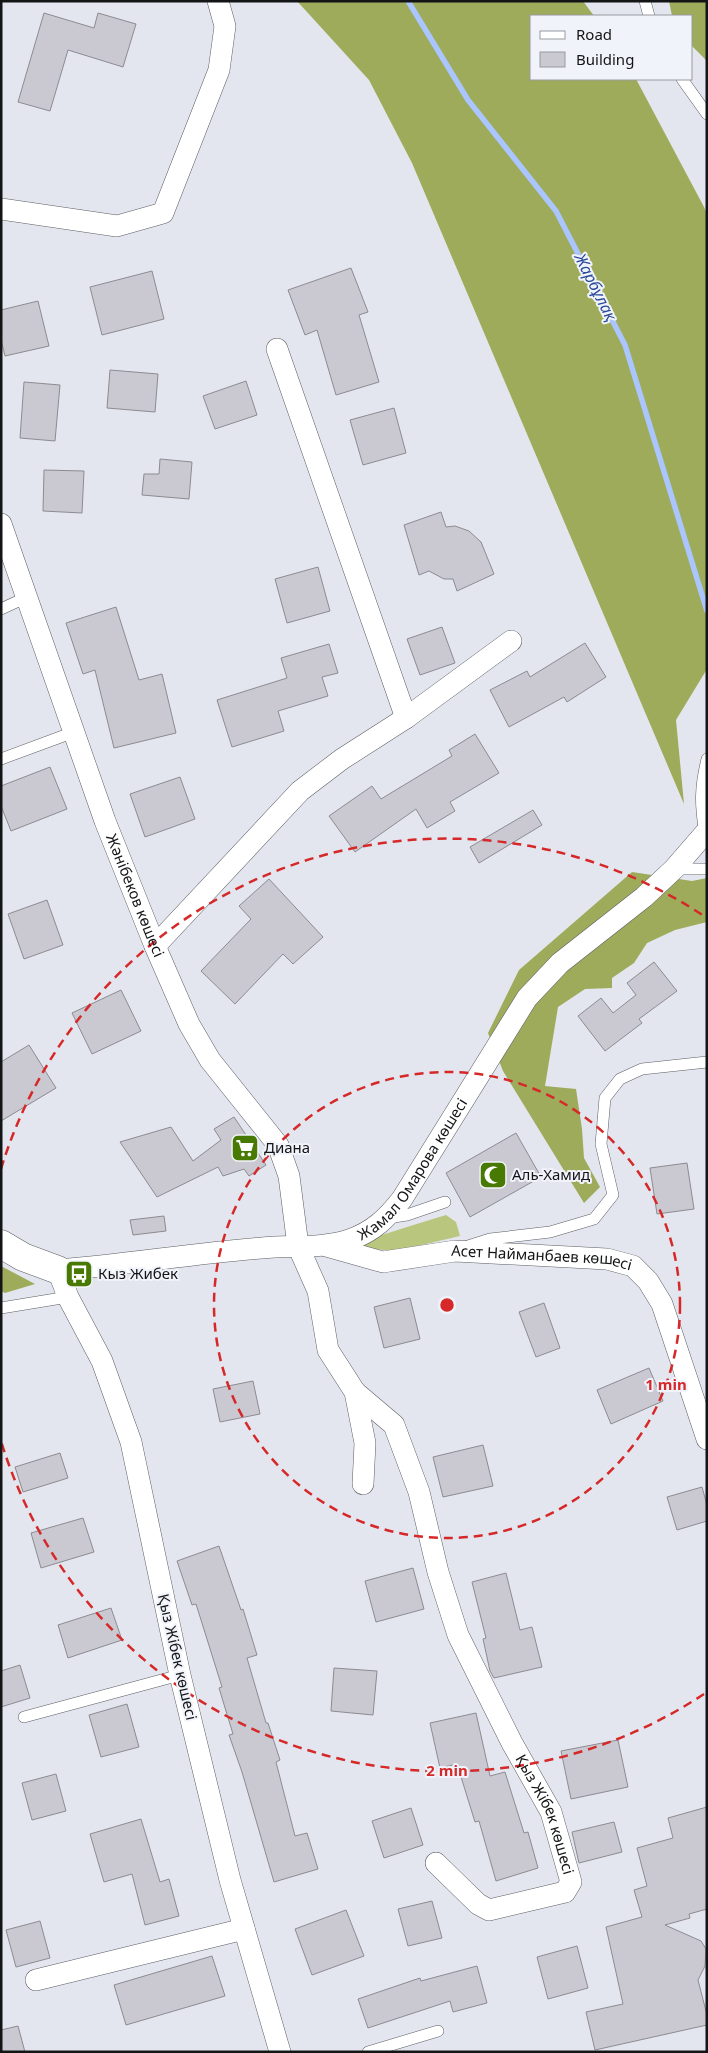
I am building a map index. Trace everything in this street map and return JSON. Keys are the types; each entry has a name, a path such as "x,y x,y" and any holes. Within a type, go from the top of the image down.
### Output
{"street":[{"path":"1,209 117,226 163,212 219,70 225,26 218,1"},
{"path":"276,349 406,718"},
{"name":"Жәнібеков көшесі","path":"1,524 105,821 154,946 189,1024 210,1060 278,1145 289,1176 298,1246"},
{"path":"154,946 300,791 342,759 406,718 510,641"},
{"name":"Жамал Омарова көшесі","path":"1,1244 23,1257 58,1270 261,1248 324,1246 350,1240 371,1230 387,1218 402,1199 527,998 560,964 644,897 674,869 706,832"},
{"name":"Қыз Жібек көшесі","path":"298,1246 318,1291 328,1350 354,1392 394,1425 419,1492 438,1572 458,1635 512,1743 550,1812 571,1882 565,1892 489,1910 478,1904 436,1863"},
{"name":"Асет Найманбаев көшесі","path":"324,1246 383,1262 454,1251 607,1259 633,1266 648,1281 662,1304 707,1438"},
{"name":"Қыз Жібек көшесі","path":"58,1270 68,1297 102,1361 131,1442 180,1675 228,1870 280,2052"},
{"name":"Қыз Жібек көшесі","path":"354,1392 365,1443 363,1484"},
{"path":"36,1980 244,1929"}],"lane":[{"path":"646,1 650,15"},
{"path":"683,80 707,114"},
{"path":"1,609 27,597"},
{"path":"1,759 74,732"},
{"path":"706,832 700,806 702,777 707,759"},
{"path":"674,869 707,869"},
{"path":"454,1251 490,1239 550,1232 594,1219 613,1195 601,1144 605,1098 620,1078 642,1069 707,1062"},
{"path":"387,1218 407,1215 445,1202"},
{"path":"1,1308 68,1297"},
{"path":"24,1717 180,1675"},
{"path":"368,2052 438,2031"}],"green space":[{"path":"297,1 583,1 593,15 530,15 530,80 637,80 704,207 707,214 707,669 676,720 684,804 412,163 369,80"},
{"path":"669,1 707,1 707,61 693,47 693,15 672,15"},
{"path":"632,872 692,881 707,878 707,922 675,930 647,943 634,963 612,978 612,988 585,989 558,1007 545,1086 576,1089 584,1158 600,1187 584,1203 503,1071 488,1033 519,970"},
{"path":"446,1215 456,1222 460,1236 396,1251 341,1246 381,1235"},
{"path":"1,1266 35,1284 5,1293 1,1291"}],"building":[{"path":"44,13 94,28 98,13 136,24 123,67 68,50 50,111 18,102"},
{"path":"351,268 368,312 359,315 379,382 336,395 317,330 305,335 288,290"},
{"path":"152,271 164,319 102,335 90,287"},
{"path":"38,301 49,346 5,356 1,340 1,310"},
{"path":"110,370 158,374 155,412 107,408"},
{"path":"246,381 257,415 215,429 203,396"},
{"path":"24,382 60,385 55,441 20,438"},
{"path":"394,408 406,453 363,465 350,420"},
{"path":"160,459 192,462 189,499 142,495 144,474 159,474"},
{"path":"44,470 84,471 82,513 43,511"},
{"path":"441,512 446,527 455,526 469,531 481,542 494,574 457,591 453,579 444,579 429,571 419,575 404,525"},
{"path":"318,567 330,611 287,623 275,579"},
{"path":"116,607 139,680 162,674 176,733 114,748 95,670 83,674 66,623"},
{"path":"442,627 455,663 420,675 407,639"},
{"path":"585,643 606,677 567,702 564,697 509,727 490,690 527,671 530,677"},
{"path":"329,644 338,673 322,677 328,696 278,711 284,731 232,747 217,700 287,678 281,658"},
{"path":"475,734 499,773 450,802 455,811 427,828 416,809 355,852 329,816 372,786 381,799 452,756 449,750"},
{"path":"50,767 67,809 11,831 1,806 1,786"},
{"path":"180,777 195,819 145,837 130,794"},
{"path":"533,810 542,825 479,863 470,847"},
{"path":"269,879 323,937 293,964 283,954 235,1004 201,971 251,919 239,906"},
{"path":"47,900 63,945 24,959 8,914"},
{"path":"654,962 677,991 639,1019 642,1023 605,1051 578,1016 601,998 613,1013 636,995 627,983"},
{"path":"121,990 141,1031 92,1054 72,1013"},
{"path":"29,1045 56,1088 1,1121 1,1062"},
{"path":"234,1117 266,1165 249,1176 244,1169 223,1176 218,1167 157,1197 120,1142 171,1127 193,1161 221,1140 214,1129"},
{"name":"Аль-Хамид","path":"516,1133 541,1177 470,1217 446,1173"},
{"path":"687,1163 694,1209 657,1214 650,1168"},
{"path":"164,1216 166,1231 133,1235 130,1220"},
{"path":"410,1298 420,1339 384,1348 374,1307"},
{"path":"544,1303 560,1348 536,1357 519,1312"},
{"path":"649,1368 663,1401 611,1424 597,1390"},
{"path":"253,1381 260,1414 220,1422 213,1389"},
{"path":"483,1445 493,1486 443,1497 433,1457"},
{"path":"60,1453 68,1478 23,1492 15,1467"},
{"path":"702,1487 707,1505 707,1521 677,1530 667,1497"},
{"path":"83,1518 94,1552 41,1568 31,1533"},
{"path":"219,1546 241,1610 243,1609 257,1655 247,1658 266,1723 268,1723 280,1760 276,1762 295,1836 307,1833 318,1869 274,1882 242,1772 229,1735 233,1734 219,1688 222,1687 196,1604 192,1605 177,1561"},
{"path":"413,1568 424,1609 376,1622 365,1581"},
{"path":"506,1573 520,1630 532,1627 542,1667 494,1678 490,1671 483,1639 486,1638 472,1582"},
{"path":"111,1608 122,1640 68,1658 58,1625"},
{"path":"20,1665 30,1698 1,1707 1,1671"},
{"path":"334,1668 377,1671 373,1715 331,1711"},
{"path":"127,1704 139,1747 101,1757 89,1715"},
{"path":"476,1713 490,1776 505,1772 524,1833 528,1832 538,1868 496,1881 479,1821 475,1822 457,1764 440,1768 430,1723"},
{"path":"618,1740 628,1787 571,1799 561,1751"},
{"path":"56,1774 66,1811 32,1820 22,1783"},
{"path":"707,1807 707,1909 689,1914 690,1918 665,1925 701,1941 706,1949 705,1966 698,1980 707,2015 707,2025 595,2050 586,2012 623,2004 606,1927 642,1917 634,1890 647,1886 637,1848 673,1838 668,1818"},
{"path":"411,1808 423,1845 384,1858 372,1821"},
{"path":"141,1819 160,1882 169,1879 179,1916 145,1925 132,1874 104,1882 90,1834"},
{"path":"614,1822 622,1852 579,1863 572,1832"},
{"path":"432,1901 442,1938 408,1946 398,1909"},
{"path":"346,1910 364,1956 312,1975 295,1929"},
{"path":"40,1921 50,1958 16,1967 6,1930"},
{"path":"577,1946 588,1988 548,1999 537,1957"},
{"path":"212,1956 225,1996 126,2025 114,1985"},
{"path":"477,1966 487,2003 453,2012 450,2001 368,2028 358,1999 420,1978 421,1981"},
{"path":"18,2026 25,2052 1,2052 1,2030"}],"waterway":[{"name":"Жарбұлақ","path":"408,1 468,100 556,211 625,345 707,611"}],"place":[{"name":"Диана","path":"245,1148"},
{"name":"Аль-Хамид","path":"493,1175"},
{"name":"Кыз Жибек","path":"79,1274"}]}
